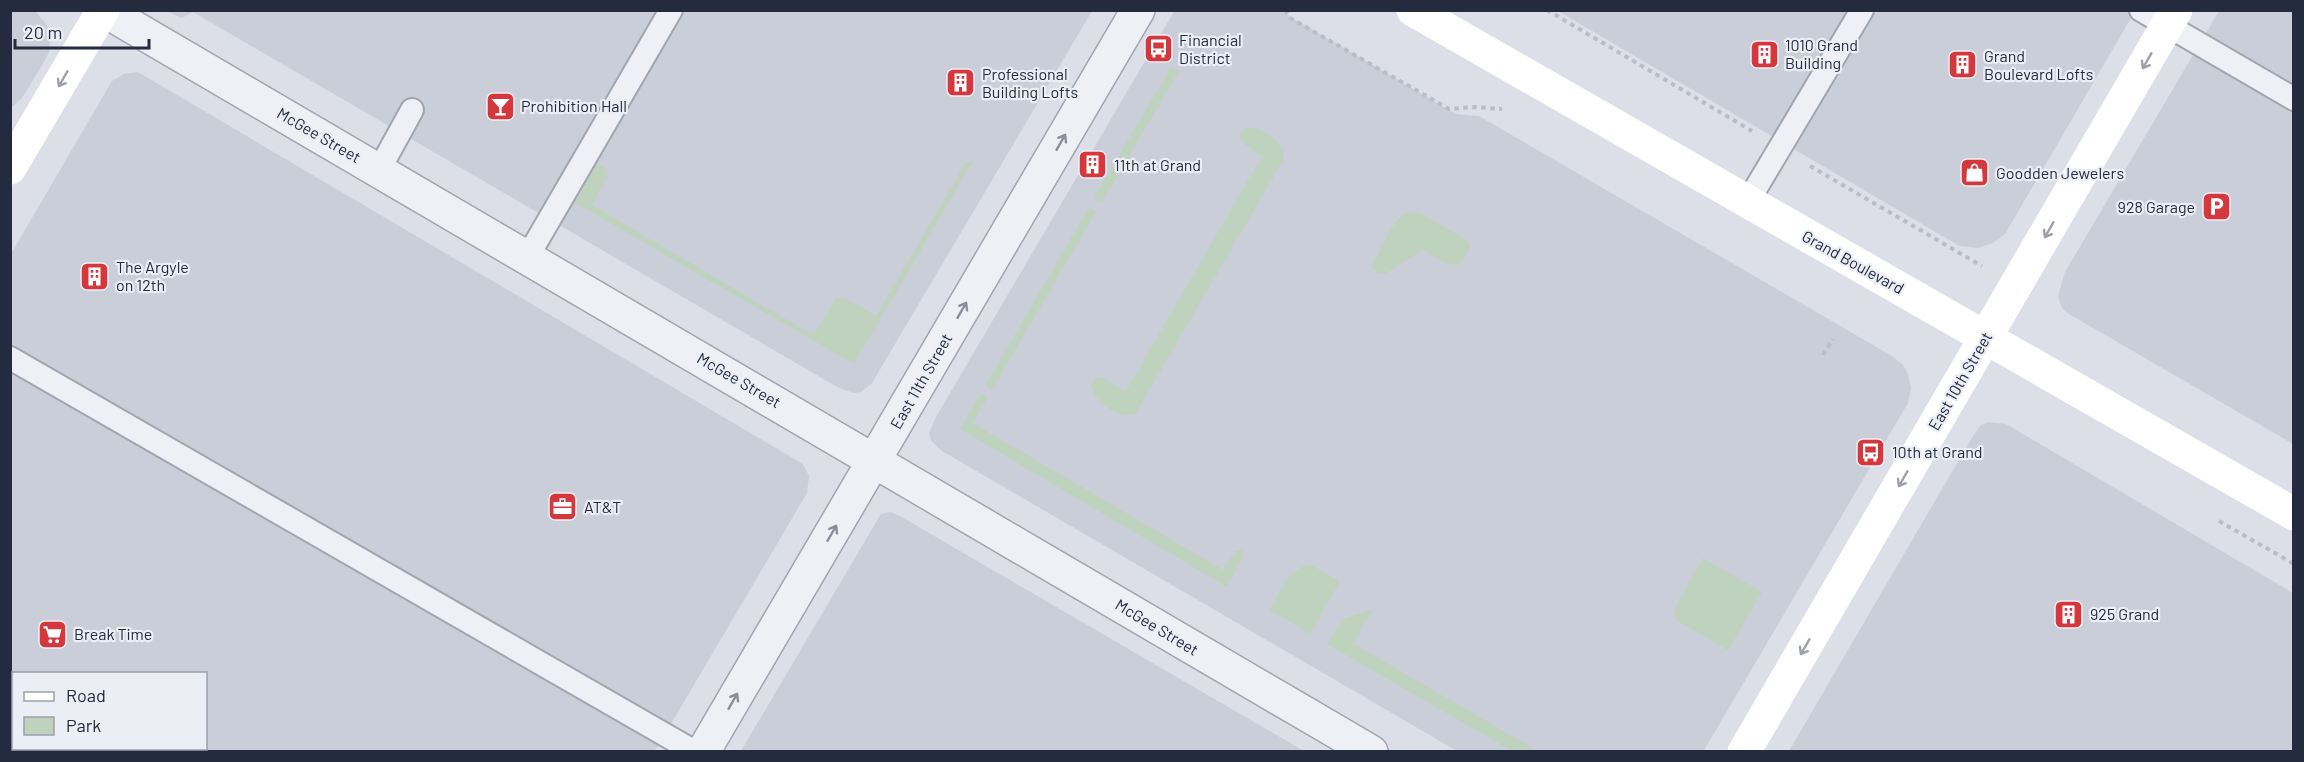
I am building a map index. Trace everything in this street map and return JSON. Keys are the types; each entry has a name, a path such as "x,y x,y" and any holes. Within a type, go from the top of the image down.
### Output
{"main road":[{"path":"10,168 104,10"},
{"name":"Grand Boulevard","path":"1413,10 2294,514"},
{"name":"East 10th Street","path":"1744,752 2015,288 2161,16"}],"street":[{"name":"McGee Street","path":"104,10 528,256 1371,752"},
{"name":"East 11th Street","path":"703,752 1138,10"}],"lane":[{"path":"528,256 671,10"},
{"path":"1747,203 1862,10"},
{"path":"2161,16 2294,99"},
{"path":"379,170 412,110"},
{"path":"10,358 695,752"}],"path":[{"path":"1285,10 1290,18 1449,109 1474,107 1504,109"},
{"path":"1547,10 1977,262 2015,288"},
{"path":"1823,355 1833,339"},
{"path":"2212,517 2294,564"}],"shaded area":[{"path":"11,10 35,11 47,25 50,42 49,52 44,62 22,98 11,108"},
{"path":"1175,10 1281,11 1456,114 1479,116 1892,356 1903,365 1911,388 1908,403 1703,752 1457,751 942,451 931,441 929,433 936,417"},
{"path":"166,11 1092,11 872,383 861,392 854,393 839,388 193,12 182,18"},
{"path":"1558,11 2135,11 2005,234 1993,243 1978,248 1960,246 1951,241"},
{"path":"2219,11 2293,11 2293,444 2069,314 2062,308 2058,296 2065,272"},
{"path":"138,72 803,464 809,476 807,493 655,751 106,751 104,750 207,750 207,672 12,672 11,695 11,254 112,81 124,74"},
{"path":"1989,422 2006,424 2293,593 2293,751 1789,751 1973,436 1981,425"},
{"path":"890,512 1304,751 741,751 881,514"}],"green space":[{"path":"1171,67 1179,71 1102,202 1094,198"},
{"path":"1249,127 1273,137 1281,147 1284,159 1136,413 1129,415 1115,412 1103,404 1093,392 1091,386 1094,378 1101,377 1126,391 1262,156 1244,144 1240,138 1243,130"},
{"path":"973,161 854,364 572,201 593,166 607,168 608,175 592,205 813,335 836,298 846,298 876,316 966,162"},
{"path":"1089,207 1096,212 992,390 985,386"},
{"path":"1421,213 1468,241 1470,247 1461,264 1446,263 1423,250 1385,274 1377,273 1373,267 1390,231 1403,214"},
{"path":"980,394 987,398 973,423 1223,570 1235,551 1242,550 1243,557 1227,587 960,429"},
{"path":"1703,558 1762,592 1728,650 1676,620 1675,608"},
{"path":"1311,565 1340,581 1310,634 1270,610 1291,575"},
{"path":"1372,610 1354,644 1538,751 1512,751 1327,644 1342,619"}],"place":[{"name":"Financial District","path":"1158,49"},
{"name":"1010 Grand Building","path":"1764,54"},
{"name":"Grand Boulevard Lofts","path":"1963,65"},
{"name":"Professional Building Lofts","path":"961,83"},
{"name":"Prohibition Hall","path":"500,106"},
{"name":"11th at Grand","path":"1093,165"},
{"name":"Goodden Jewelers","path":"1975,173"},
{"name":"928 Garage","path":"2216,207"},
{"name":"The Argyle on 12th","path":"95,276"},
{"name":"10th at Grand","path":"1871,452"},
{"name":"AT&T","path":"563,507"},
{"name":"925 Grand","path":"2069,614"},
{"name":"Break Time","path":"53,634"}]}
